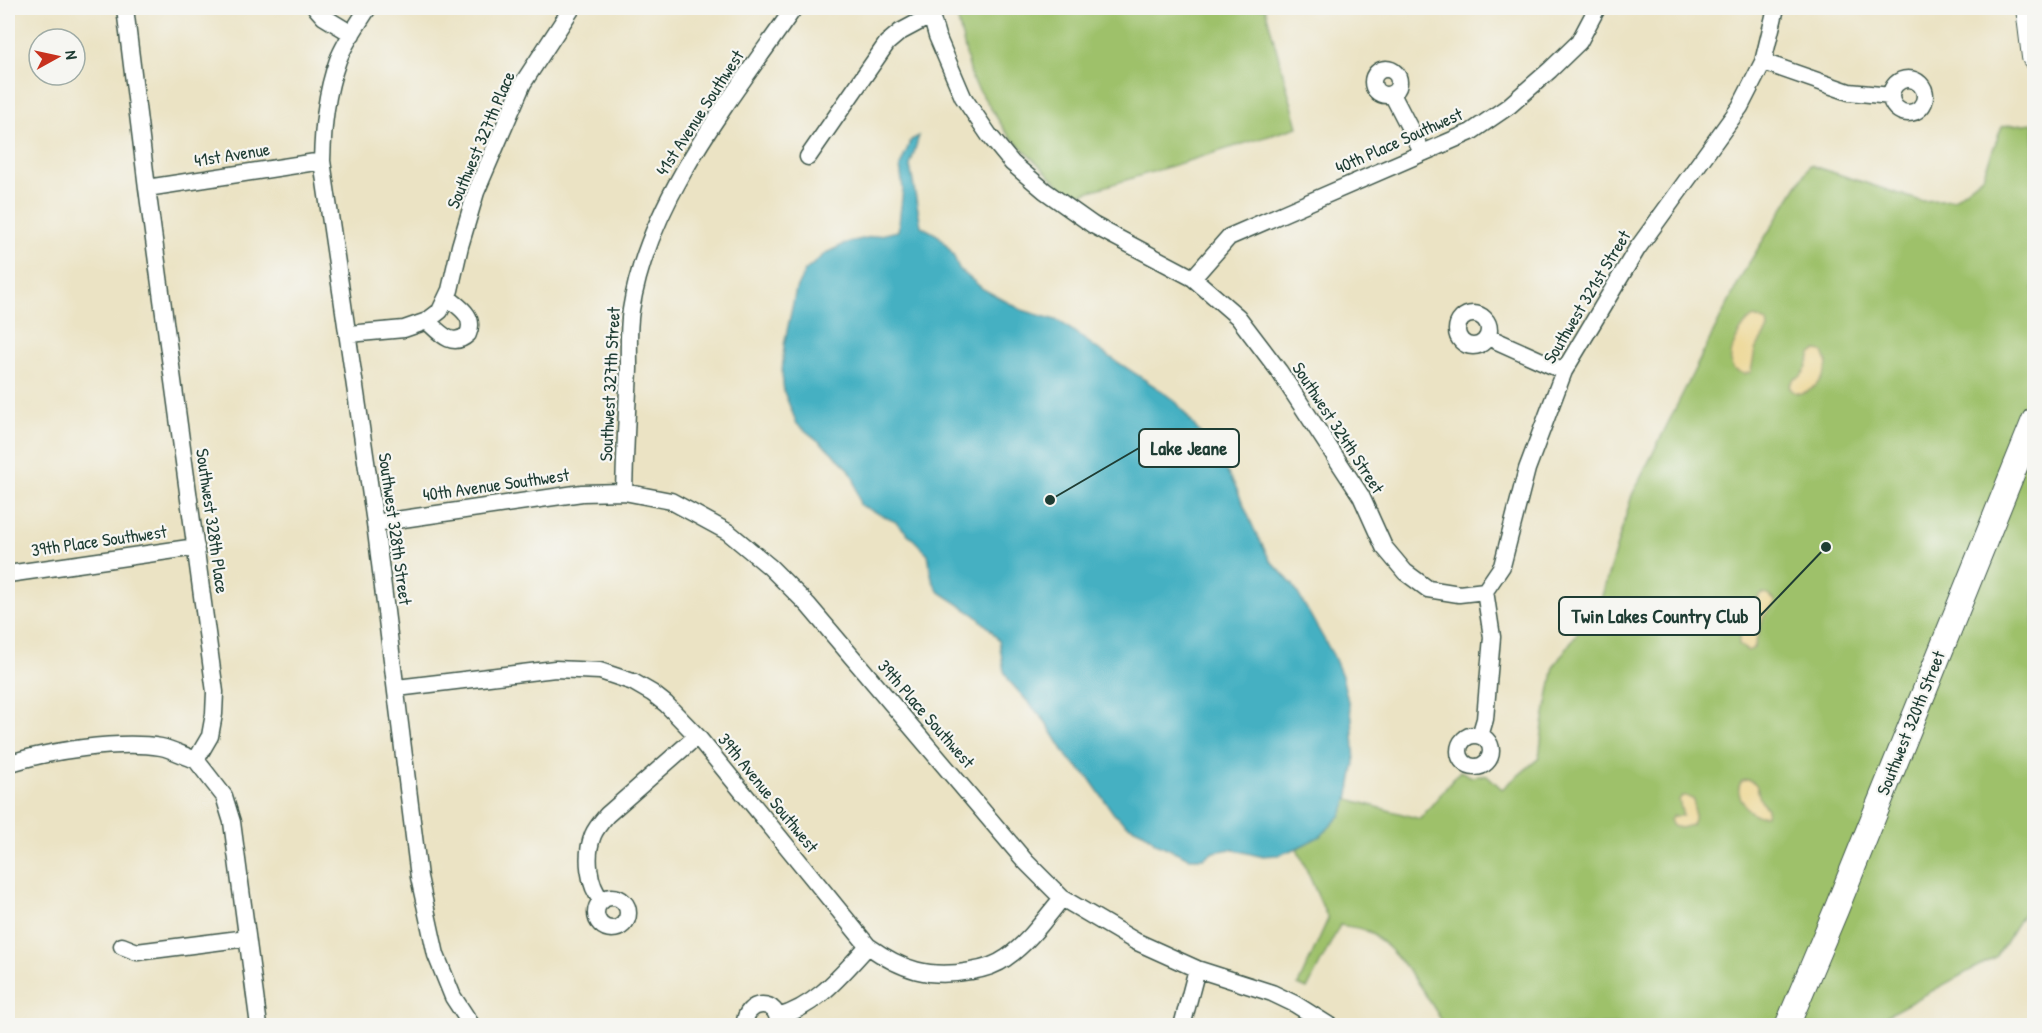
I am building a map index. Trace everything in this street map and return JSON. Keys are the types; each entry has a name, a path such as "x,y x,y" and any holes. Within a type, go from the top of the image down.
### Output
{"main road":[{"path":"2028,8 2034,57"},
{"name":"Southwest 320th Street","path":"1786,1026 1845,888 2034,420"}],"street":[{"name":"Southwest 328th Place","path":"125,8 215,692 210,736 196,760"},
{"path":"316,8 324,17 352,34"},
{"name":"Southwest 328th Street","path":"368,8 339,58 329,90 323,123 322,161 375,523 419,877 436,955 453,998 472,1026"},
{"name":"Southwest 327th Place","path":"427,321 440,311 450,290 476,192 523,83 572,8"},
{"name":"41st Avenue Southwest","path":"649,245 684,169 794,8"},
{"name":"40th Place Southwest","path":"1193,278 1228,237 1471,132 1509,106 1579,42 1597,8"},
{"name":"Southwest 321st Street","path":"1485,591 1502,566 1527,470 1564,371 1637,249 1740,107 1763,62 1776,8"},
{"path":"808,157 887,43 930,12"},
{"name":"Southwest 324th Street","path":"930,12 963,97 1012,163 1045,191 1092,225 1193,278 1238,317 1279,371 1361,496 1384,547 1405,572 1428,589 1459,594 1485,591"},
{"path":"1763,62 1849,92 1891,96"},
{"path":"1392,94 1422,152"},
{"name":"41st Avenue","path":"147,188 322,161"},
{"name":"Southwest 327th Street","path":"624,492 631,311 638,278 649,245"},
{"path":"349,334 404,329 427,321 448,339 459,340 468,334 471,323 466,313 447,297"},
{"path":"1488,337 1564,371"},
{"name":"39th Place Southwest","path":"624,492 671,501 728,532 770,567 808,605 1026,862 1062,898 1135,941 1197,969 1272,993 1295,1004 1330,1026"},
{"name":"40th Avenue Southwest","path":"375,523 582,493 624,492"},
{"name":"39th Place Southwest","path":"8,574 196,547"},
{"path":"1480,736 1485,719 1492,637 1485,591"},
{"name":"39th Avenue Southwest","path":"397,688 555,669 600,671 633,682 666,704 697,736 868,946 898,965 922,973 951,974 980,970 997,963 1015,951 1062,898"},
{"path":"602,901 595,893 590,865 593,835 599,824 697,736"},
{"path":"8,764 36,757 130,745 163,748 196,760 224,796 232,822 259,1026"},
{"path":"122,945 137,952 247,938"},
{"path":"746,1026 746,1014 760,1005 771,1008 778,1021 801,1009 823,993 868,946"},
{"path":"1182,1026 1197,969"}],"green space":[{"path":"955,8 1265,8 1298,127 1071,197 1006,132 972,79"},
{"path":"2034,123 2034,896 1997,956 1880,1019 1877,1025 1444,1025 1420,987 1389,949 1367,931 1340,925 1307,989 1298,985 1328,919 1297,848 1328,829 1339,816 1348,799 1420,819 1460,771 1472,777 1487,775 1502,789 1539,758 1554,666 1601,599 1632,495 1744,271 1810,165 1921,201 1954,199 1983,176 2002,126"}],"sand":[{"path":"1754,317 1767,322 1768,329 1755,350 1751,372 1744,374 1733,369 1731,356 1744,326"},
{"path":"1816,351 1823,352 1827,362 1820,381 1803,393 1791,390 1790,385 1794,379 1801,376 1811,354"},
{"path":"1762,593 1768,594 1776,602 1764,616 1754,648 1748,651 1739,645 1740,633 1750,609"},
{"path":"1748,780 1757,786 1761,801 1767,809 1766,815 1756,815 1744,805 1739,790 1742,781"},
{"path":"1682,796 1694,800 1694,819 1692,825 1680,828 1673,826 1670,820 1673,816 1683,816 1679,800"}],"water":[{"path":"919,136 910,166 921,226 939,236 953,254 959,269 983,289 1022,310 1059,321 1177,403 1215,453 1235,485 1270,560 1293,585 1333,655 1342,676 1352,718 1355,763 1348,799 1341,815 1321,836 1279,855 1259,856 1231,849 1214,852 1203,858 1189,858 1156,843 1145,833 1126,824 1114,814 1089,778 1068,758 1045,721 1010,682 1004,671 999,641 991,630 975,615 938,591 932,579 928,554 896,522 860,505 854,479 849,469 797,424 784,392 782,374 784,345 796,289 805,271 826,253 849,242 898,231 903,189 900,166 911,140"}],"place":[{"name":"Lake Jeane","path":"1050,500"},
{"name":"Twin Lakes Country Club","path":"1826,547"}]}
